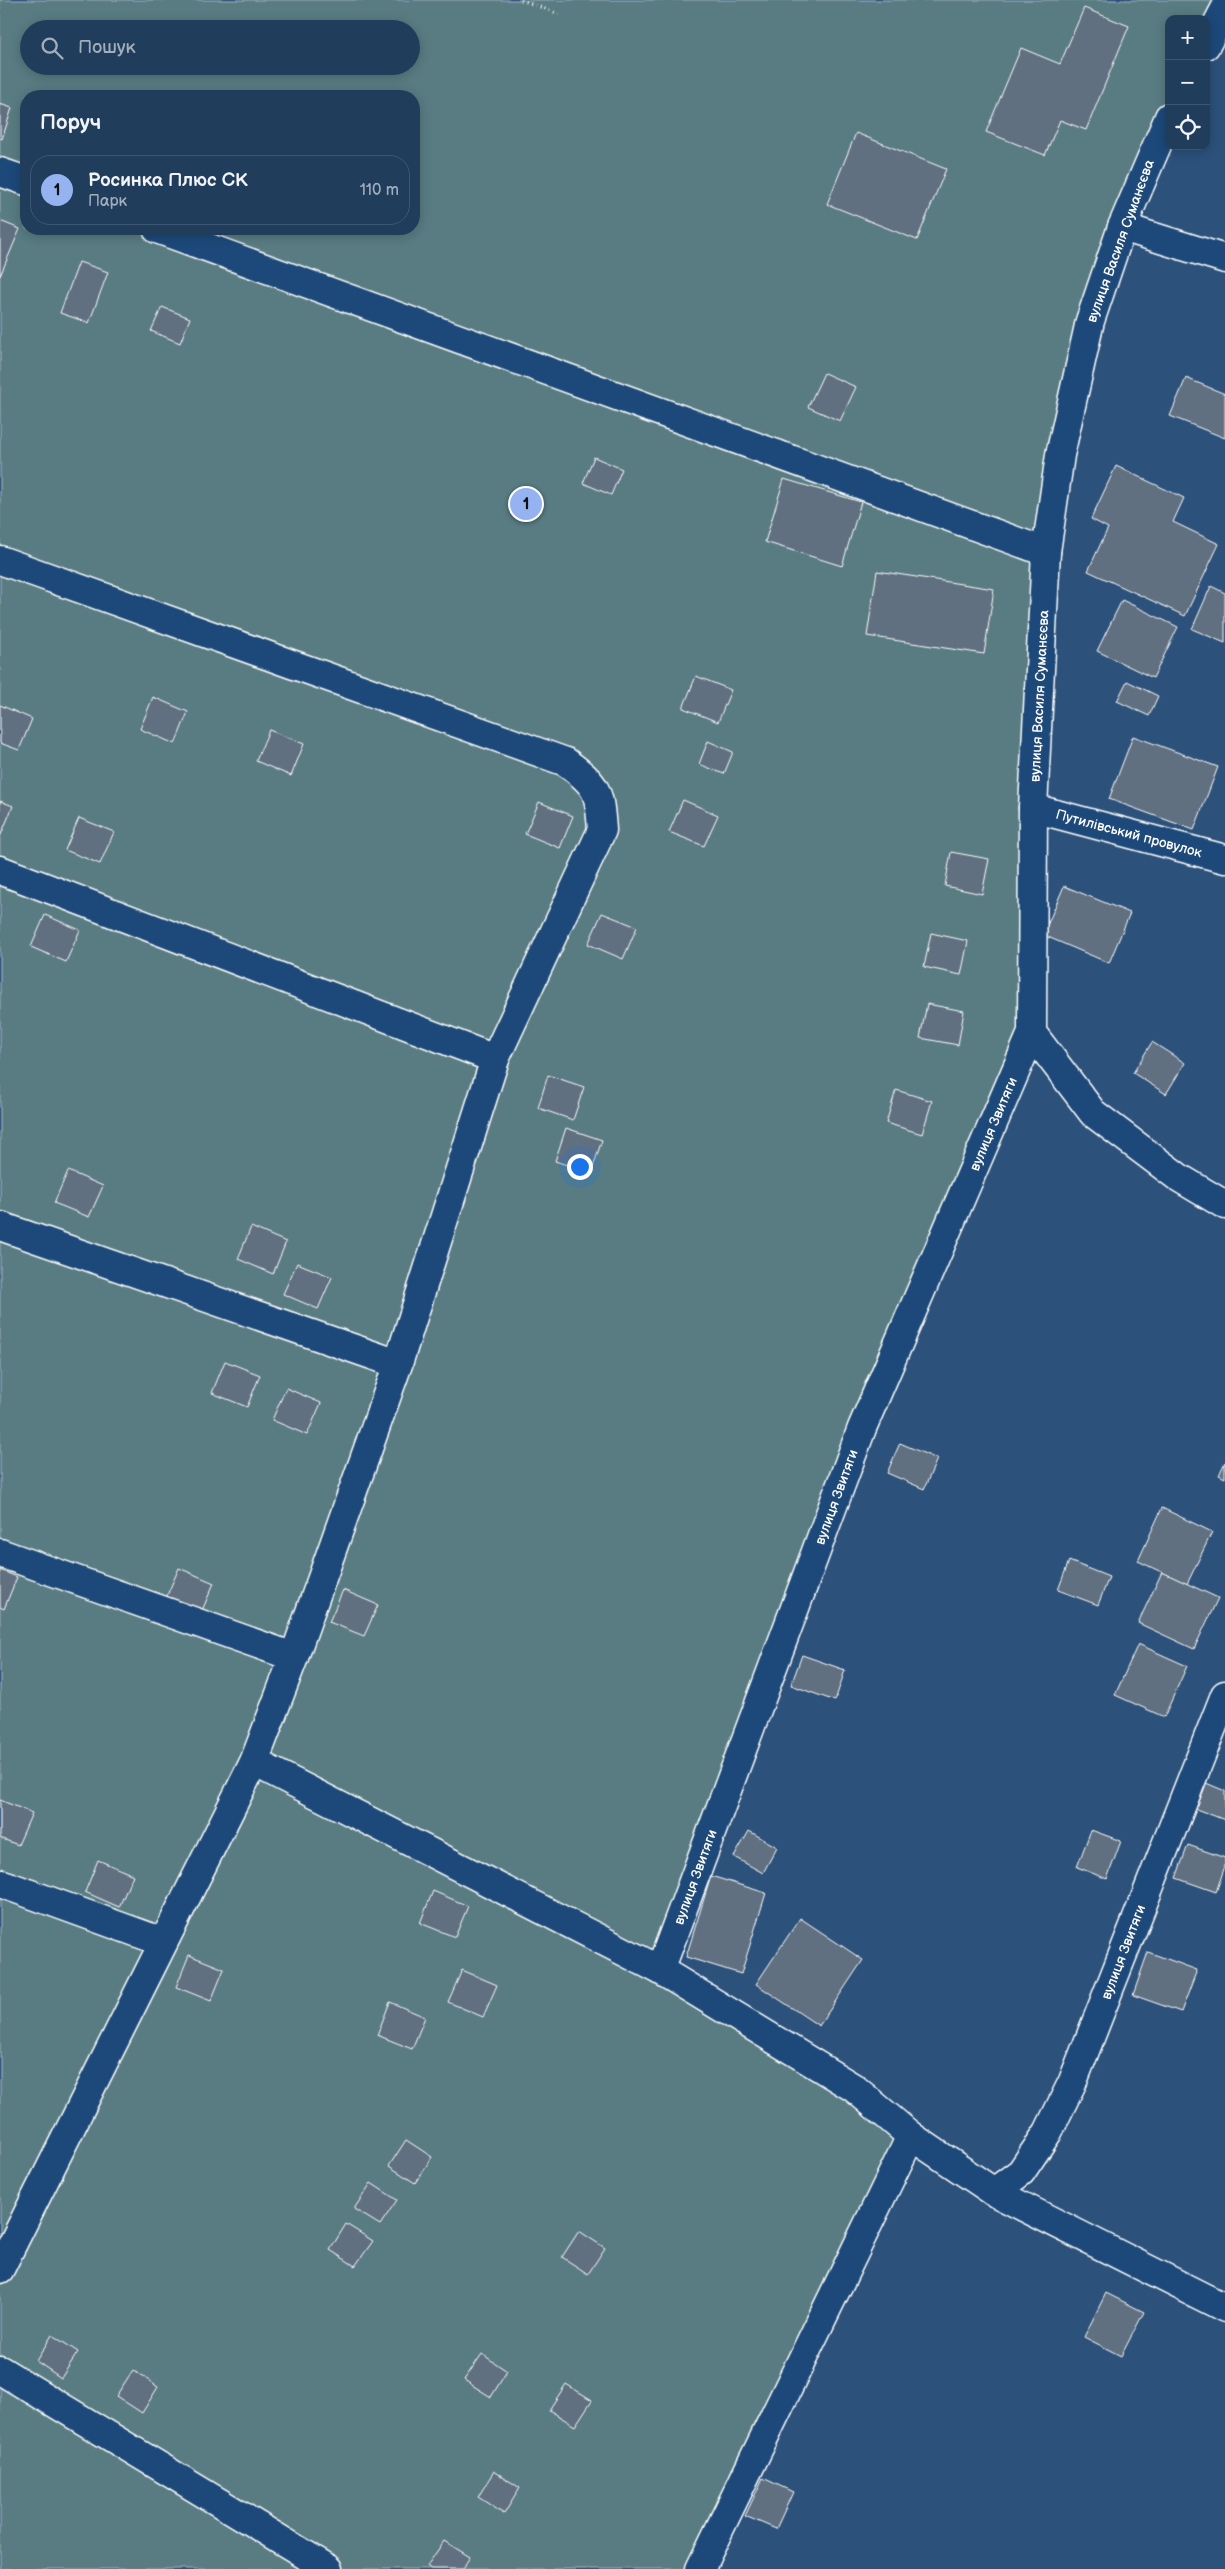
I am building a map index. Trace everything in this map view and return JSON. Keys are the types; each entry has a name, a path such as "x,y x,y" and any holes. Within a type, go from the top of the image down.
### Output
{"street":[{"path":"1210,37 1225,9"},
{"name":"вулиця Василя Суманєєва","path":"1032,1033 1033,808 1046,552 1060,455 1090,321 1122,228 1165,126"},
{"path":"0,172 20,179"},
{"path":"1122,228 1225,259"},
{"path":"174,235 1046,552"},
{"path":"0,560 566,762 587,778 600,797 602,830 495,1059 398,1364 294,1657 254,1762 163,1942 10,2227 0,2269"},
{"name":"Путилівський провулок","path":"1033,808 1225,859"},
{"path":"0,870 495,1059"},
{"path":"1032,1033 1093,1112 1178,1177 1225,1205"},
{"name":"вулиця Звитяги","path":"660,1970 862,1428 1032,1033"},
{"path":"0,1226 398,1364"},
{"path":"0,1553 294,1657"},
{"name":"вулиця Звитяги","path":"994,2192 1021,2172 1048,2132 1073,2081 1225,1694"},
{"path":"254,1762 660,1970 854,2088 911,2136 994,2192 1225,2308"},
{"path":"0,1883 163,1942"},
{"path":"700,2569 911,2136"},
{"path":"0,2370 329,2569"}],"path":[{"path":"521,0 559,14"}],"green space":[{"path":"0,0 1225,0 1210,15 1165,15 1165,129 1060,455 1032,1033 661,1970 911,2136 700,2569 0,2569"}],"building":[{"path":"1084,8 1129,26 1086,130 1060,120 1045,155 986,132 1021,48 1060,64"},
{"path":"0,104 12,108 2,139 0,138"},
{"path":"856,133 946,169 917,240 827,204"},
{"path":"0,221 20,229 0,276"},
{"path":"79,262 108,272 89,323 60,313"},
{"path":"162,307 190,318 180,343 151,331"},
{"path":"824,373 856,387 840,421 808,407"},
{"path":"1186,378 1225,394 1225,438 1170,416"},
{"path":"594,457 622,469 611,495 583,483"},
{"path":"1116,466 1184,498 1173,522 1219,544 1185,616 1088,571 1108,528 1091,519"},
{"path":"784,479 861,502 842,566 765,542"},
{"path":"877,571 994,589 984,654 867,636"},
{"path":"1211,586 1225,593 1225,643 1192,629"},
{"path":"1122,600 1178,627 1153,678 1097,651"},
{"path":"696,676 731,690 718,722 683,708"},
{"path":"1127,681 1158,696 1149,716 1117,701"},
{"path":"153,697 188,712 175,744 140,729"},
{"path":"0,705 32,719 19,750 0,743"},
{"path":"269,730 304,744 291,776 256,761"},
{"path":"1133,736 1218,767 1194,830 1109,799"},
{"path":"708,741 733,752 724,774 699,764"},
{"path":"683,800 718,815 704,846 669,832"},
{"path":"0,801 13,806 0,837"},
{"path":"539,802 573,816 560,848 525,834"},
{"path":"79,818 114,832 100,864 65,850"},
{"path":"951,852 989,859 982,894 945,886"},
{"path":"1064,886 1130,913 1109,963 1043,935"},
{"path":"602,913 637,927 623,959 588,944"},
{"path":"45,915 80,930 66,962 31,947"},
{"path":"931,933 968,941 961,975 924,967"},
{"path":"927,1004 964,1011 958,1045 920,1038"},
{"path":"1152,1042 1185,1063 1166,1094 1133,1073"},
{"path":"548,1075 584,1087 573,1120 538,1108"},
{"path":"896,1090 932,1101 922,1134 886,1123"},
{"path":"566,1128 602,1140 591,1173 555,1161"},
{"path":"68,1171 103,1186 89,1217 54,1203"},
{"path":"251,1227 286,1242 273,1274 238,1259"},
{"path":"297,1263 332,1277 318,1309 283,1294"},
{"path":"225,1361 260,1375 247,1407 212,1393"},
{"path":"286,1388 321,1403 307,1435 272,1420"},
{"path":"900,1443 937,1459 924,1489 887,1473"},
{"path":"1225,1462 1225,1478 1219,1475"},
{"path":"1162,1508 1212,1532 1187,1584 1138,1561"},
{"path":"1069,1561 1109,1577 1098,1605 1058,1590"},
{"path":"179,1568 214,1583 200,1615 165,1600"},
{"path":"0,1570 17,1577 4,1609 0,1607"},
{"path":"1162,1572 1218,1598 1194,1649 1138,1623"},
{"path":"343,1590 378,1605 364,1636 329,1622"},
{"path":"1138,1644 1187,1666 1164,1717 1115,1695"},
{"path":"802,1655 845,1670 835,1701 791,1685"},
{"path":"1206,1783 1225,1791 1225,1820 1196,1809"},
{"path":"0,1800 32,1813 18,1845 0,1838"},
{"path":"1091,1830 1121,1841 1107,1879 1077,1867"},
{"path":"749,1831 777,1847 763,1873 734,1857"},
{"path":"1188,1845 1225,1858 1225,1866 1216,1892 1176,1878"},
{"path":"98,1860 133,1875 119,1907 85,1892"},
{"path":"711,1876 766,1893 741,1974 686,1957"},
{"path":"433,1891 468,1906 455,1937 420,1923"},
{"path":"800,1918 863,1960 819,2026 756,1984"},
{"path":"1148,1952 1197,1970 1181,2012 1133,1995"},
{"path":"189,1955 224,1969 211,2001 176,1987"},
{"path":"462,1970 497,1985 483,2017 448,2002"},
{"path":"390,2002 425,2017 412,2049 377,2035"},
{"path":"406,2140 432,2157 415,2183 389,2166"},
{"path":"371,2183 397,2200 380,2225 354,2209"},
{"path":"346,2224 373,2241 355,2266 330,2250"},
{"path":"579,2231 605,2248 588,2274 562,2257"},
{"path":"1106,2293 1144,2312 1121,2356 1084,2337"},
{"path":"52,2335 78,2352 61,2378 36,2361"},
{"path":"482,2354 507,2371 491,2397 464,2380"},
{"path":"133,2370 158,2387 142,2413 116,2396"},
{"path":"566,2384 592,2400 575,2426 549,2410"},
{"path":"494,2471 520,2488 504,2514 478,2497"},
{"path":"763,2478 793,2492 776,2529 745,2516"},
{"path":"444,2541 470,2557 462,2569 431,2569 427,2566"}],"place":[{"name":"Росинка Плюс СК","path":"526,504"}]}
